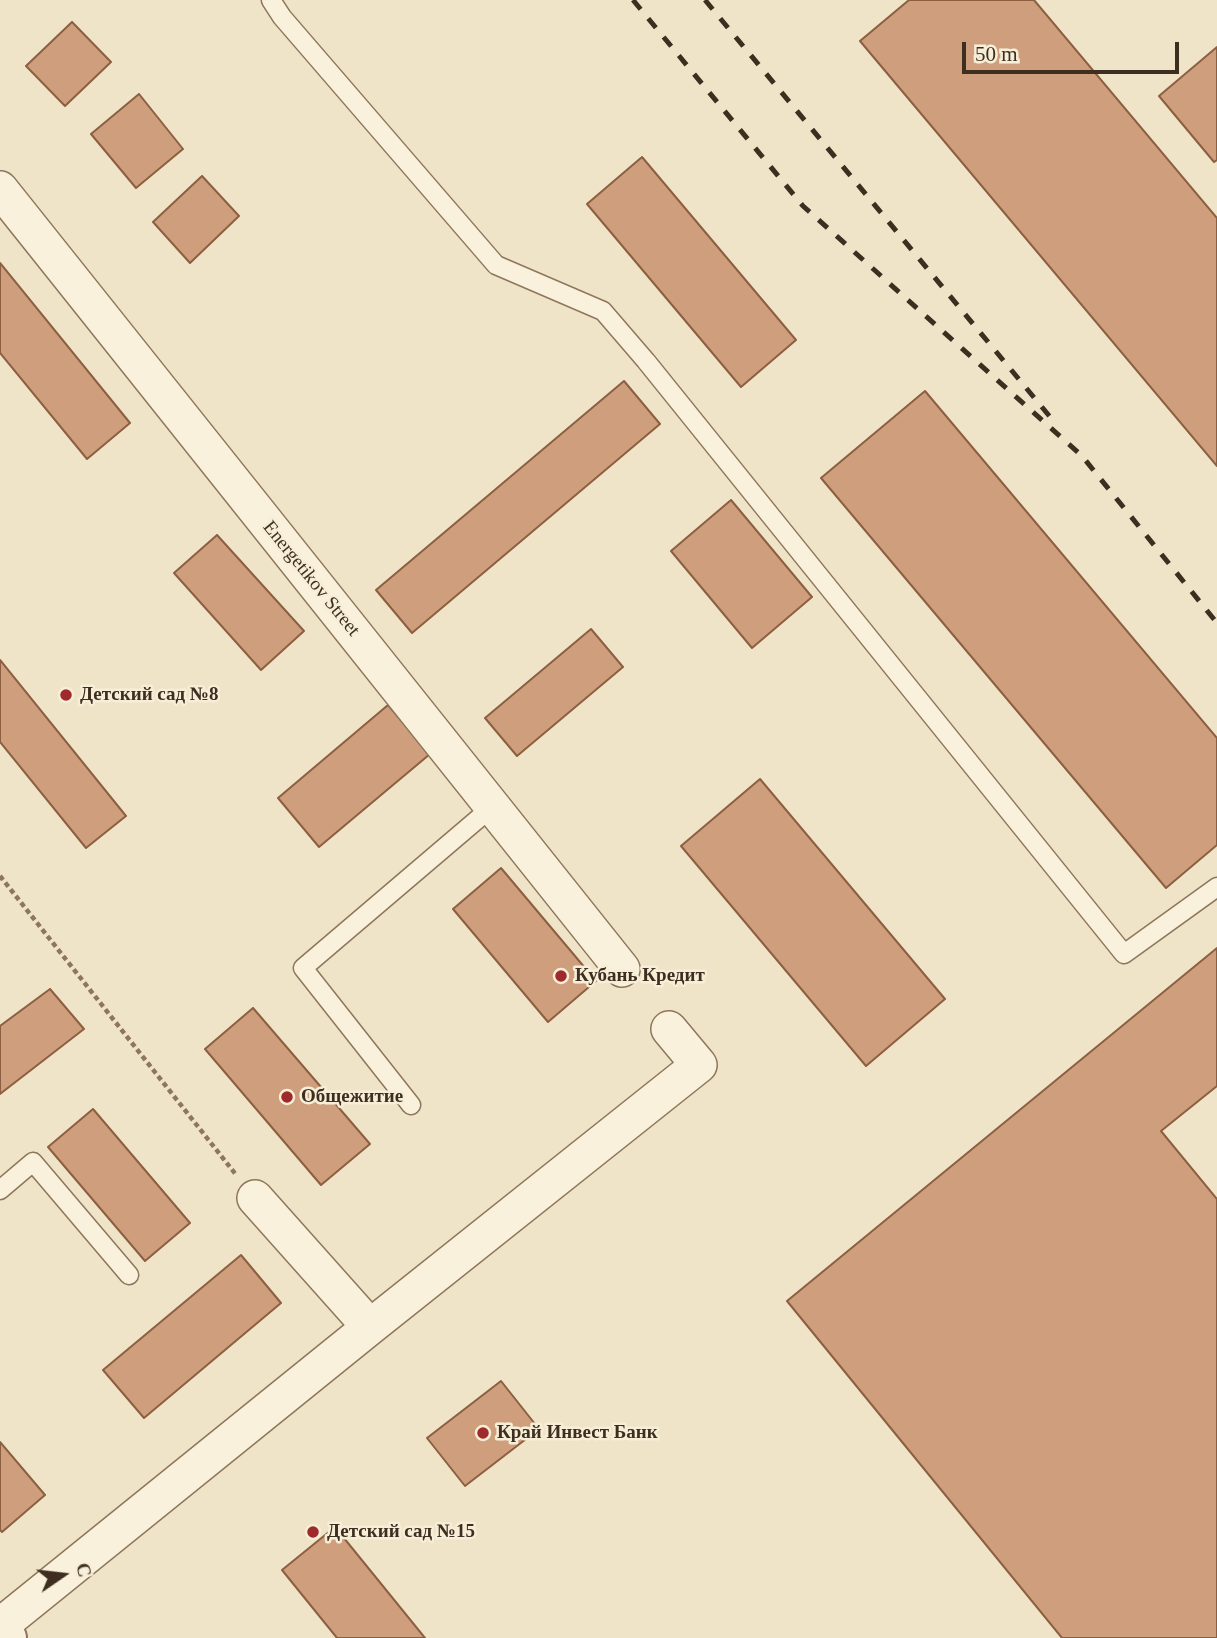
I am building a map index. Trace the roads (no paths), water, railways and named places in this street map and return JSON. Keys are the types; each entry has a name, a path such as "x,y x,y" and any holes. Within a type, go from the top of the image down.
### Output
{"street":[{"name":"Energetikov Street","path":"0,189 622,969"},
{"path":"7,1638 0,1628 370,1327 699,1065 669,1029"},
{"path":"255,1198 370,1327"}],"lane":[{"path":"271,0 282,17 496,265 603,311 646,360 1124,954 1217,887"},
{"path":"411,1105 303,968 492,807"},
{"path":"0,1191 33,1162 130,1275"}],"railway":[{"path":"633,0 803,206 1082,456 1217,623"},
{"path":"705,0 1051,418"}],"place":[{"name":"Детский сад №8","path":"66,695"},
{"name":"Кубань Кредит","path":"561,976"},
{"name":"Общежитие","path":"287,1097"},
{"name":"Край Инвест Банк","path":"483,1433"},
{"name":"Детский сад №15","path":"313,1532"}]}
